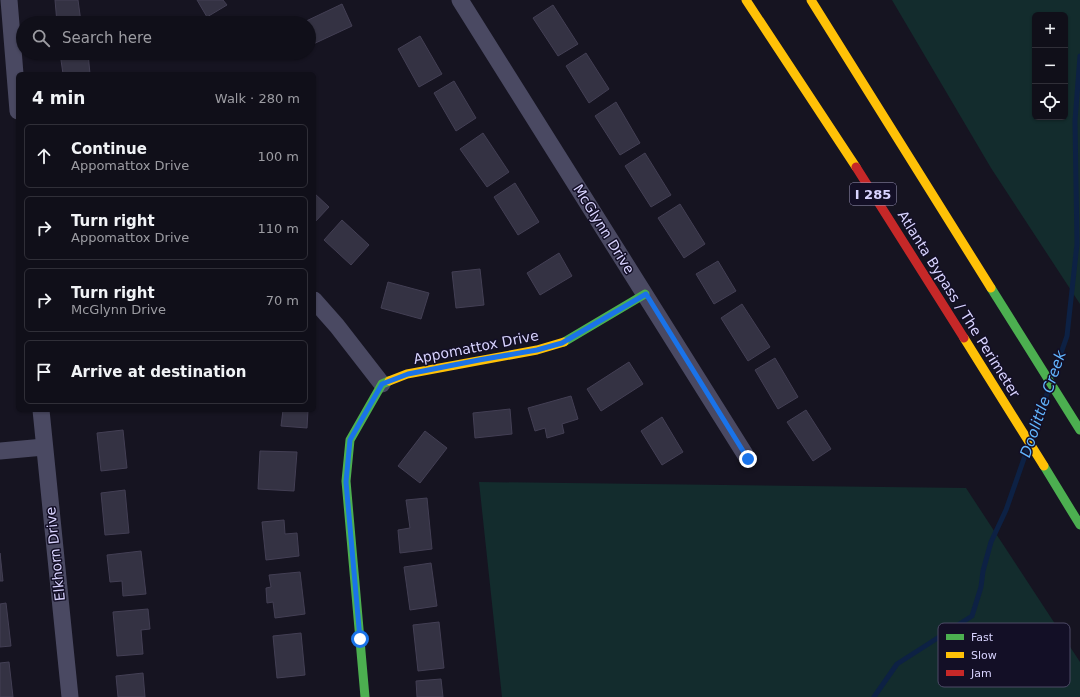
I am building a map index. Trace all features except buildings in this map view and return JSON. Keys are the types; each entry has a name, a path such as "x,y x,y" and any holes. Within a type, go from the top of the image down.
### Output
{"main road":[{"name":"Atlanta Bypass / The Perimeter","path":"746,0 874,196 998,391 1080,525"},
{"path":"811,0 1080,430"},
{"name":"Appomattox Drive","path":"382,384 408,374 537,350 562,343 646,294"},
{"path":"365,697 346,482 350,440 382,384"}],"street":[{"path":"9,0 16,86"},
{"name":"McGlynn Drive","path":"460,0 646,294 748,459"},
{"path":"316,302 337,326 382,384"},
{"name":"Elkhorn Drive","path":"41,412 70,697"},
{"path":"0,451 44,447"}],"green space":[{"path":"892,0 1080,0 1080,304 991,168"},
{"path":"479,482 966,488 1054,623 938,623 938,687 1070,687 1070,647 1080,662 1080,697 502,697"}],"waterway":[{"name":"Doolittle Creek","path":"1053,376 1067,336 1077,244 1075,121 1080,56"},
{"name":"Doolittle Creek","path":"1033,435 1048,391"},
{"name":"Doolittle Creek","path":"961,623 972,616 981,587 983,571 991,542 1006,510 1027,450"},
{"name":"Doolittle Creek","path":"874,697 897,664 938,638"}],"traffic: fast":[{"path":"991,288 1080,430"},
{"path":"564,342 645,294"},
{"path":"365,697 346,481 350,440 382,384 389,381"},
{"path":"1044,466 1080,525"}],"traffic: slow":[{"path":"746,0 856,167"},
{"path":"811,0 991,288"},
{"path":"964,338 1044,466"},
{"path":"389,381 407,374 537,350 564,342"}],"traffic: jam":[{"path":"856,167 964,338"}],"route":[{"path":"360,639 346,482 350,440 382,384 408,374 537,350 562,343 646,294 748,459"}]}
